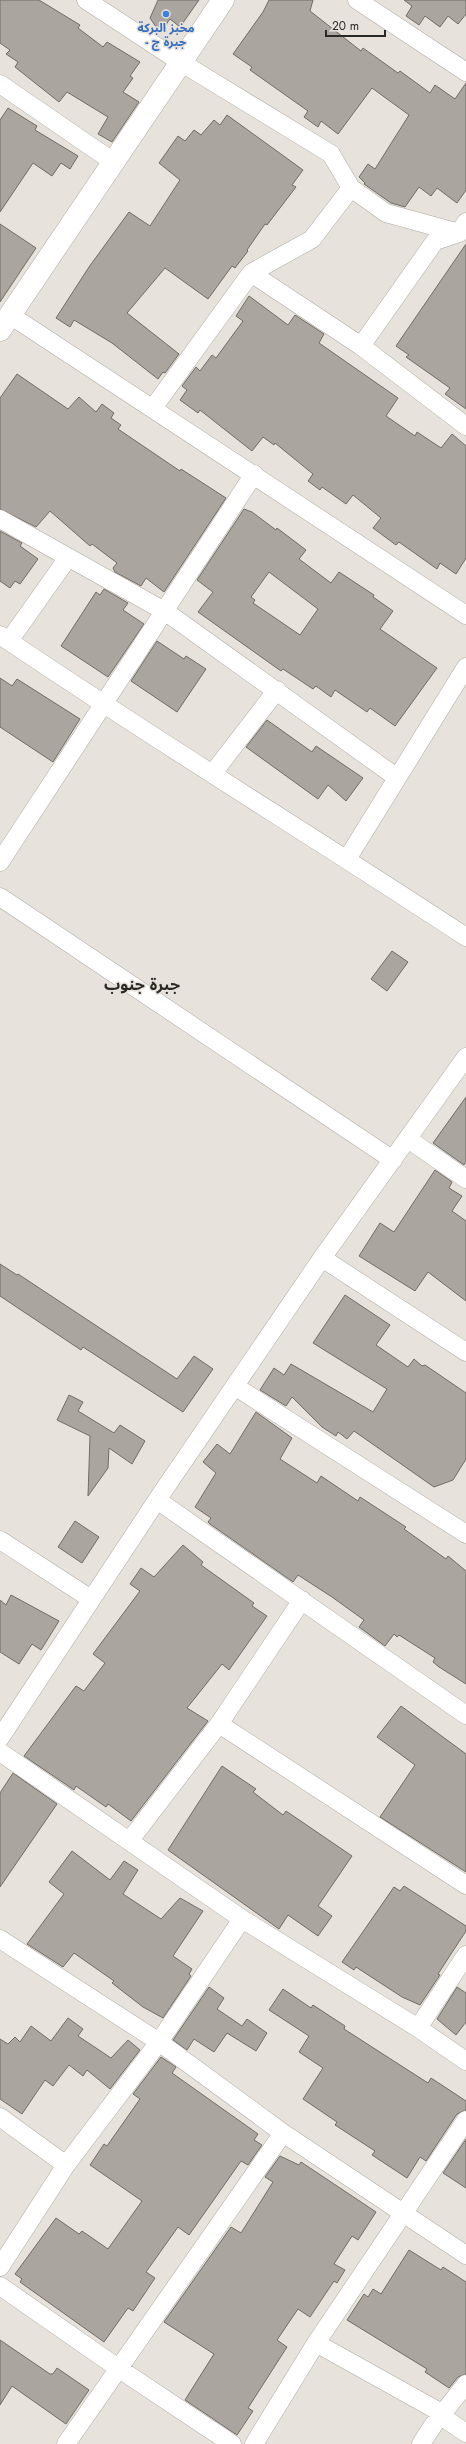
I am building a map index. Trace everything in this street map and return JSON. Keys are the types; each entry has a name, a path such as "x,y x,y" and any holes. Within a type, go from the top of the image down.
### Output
{"street":[{"path":"86,0 182,63 331,154 351,188 386,213 462,228"},
{"path":"223,0 115,163 5,323 153,408 466,615"},
{"path":"357,0 466,72"},
{"path":"0,84 115,163"},
{"path":"153,408 251,273 312,239 351,188"},
{"path":"361,346 435,241 462,228"},
{"path":"251,273 361,346 466,426"},
{"path":"0,862 166,612 254,474"},
{"path":"0,519 67,559 166,612 277,690 396,777"},
{"path":"67,559 5,638 104,706 213,773 466,937"},
{"path":"347,859 396,777 466,667"},
{"path":"213,773 244,735 277,690"},
{"path":"0,897 392,1160"},
{"path":"0,1738 157,1500 236,1387 322,1258 466,1057"},
{"path":"408,1139 466,1179"},
{"path":"322,1258 466,1352"},
{"path":"236,1387 466,1534"},
{"path":"157,1500 466,1715"},
{"path":"0,1540 91,1599"},
{"path":"130,1840 219,1724 302,1600"},
{"path":"219,1724 466,1886"},
{"path":"0,1752 130,1840 242,1919 418,2028 466,2062"},
{"path":"0,2267 66,2165 159,2042 242,1919"},
{"path":"0,1939 159,2042 283,2133 404,2212 466,2255"},
{"path":"418,2028 466,1955"},
{"path":"0,2118 66,2165"},
{"path":"254,2444 316,2343 466,2120"},
{"path":"66,2444 283,2133"},
{"path":"0,2286 118,2368 232,2444"},
{"path":"316,2343 438,2411 441,2416 466,2432"},
{"path":"421,2444 466,2384"}],"building":[{"path":"0,0 39,0 80,25 78,28 103,47 107,42 140,62 130,76 133,78 123,92 139,102 112,142 98,134 108,117 67,92 59,102 15,67 18,62 6,54 10,50 0,43"},
{"path":"158,0 199,0 180,27 170,19 160,33 150,18"},
{"path":"269,0 313,0 310,11 361,51 363,48 398,73 400,71 430,93 435,85 455,99 466,83 466,190 457,203 437,188 431,196 419,187 405,207 391,203 364,184 365,183 359,177 368,164 375,169 409,115 372,88 338,134 321,121 318,127 304,117 308,111 250,70 252,67 233,54 263,12"},
{"path":"404,0 466,0 466,14 458,24 448,16 440,27 425,16 419,25 406,16 412,6"},
{"path":"8,108 37,126 35,130 78,156 70,169 61,163 52,176 33,163 0,212 0,120"},
{"path":"227,115 303,170 292,185 296,187 267,225 265,224 235,268 232,266 208,299 165,268 127,313 179,354 165,373 163,372 158,379 112,343 74,320 70,327 56,318 89,267 129,212 150,226 180,180 159,163 178,136 185,141 194,130 201,135 214,120 220,125"},
{"path":"0,224 36,248 0,302"},
{"path":"466,244 466,409 445,394 450,388 406,357 409,355 396,346"},
{"path":"249,296 288,325 295,315 324,334 319,343 398,398 386,416 415,436 417,432 441,448 452,434 466,446 466,558 456,574 440,563 437,569 399,542 396,545 373,528 381,518 353,495 346,504 322,487 320,490 308,481 313,474 275,443 274,445 263,437 252,451 200,410 198,413 180,400 187,390 182,386 196,367 200,371 212,355 216,358 243,321 236,316"},
{"path":"17,374 68,409 79,397 96,412 102,404 114,413 111,418 121,425 118,429 180,471 181,469 226,498 164,592 146,578 141,586 115,572 113,568 117,563 92,544 90,546 50,511 36,527 0,509 0,398"},
{"path":"244,509 252,512 276,530 277,528 306,550 299,559 331,583 339,572 374,595 373,597 393,611 380,629 437,668 395,726 370,708 367,712 335,690 331,697 316,686 313,689 283,669 281,671 198,612 213,592 197,580","holes":["269,572 318,609 300,635 253,603 255,600 251,597"]},
{"path":"0,531 22,543 20,546 38,559 20,584 15,581 10,588 0,581"},
{"path":"104,589 128,603 123,610 144,624 108,677 61,646 96,592 100,595"},
{"path":"157,641 184,659 186,656 206,669 177,712 131,681"},
{"path":"0,678 12,686 17,679 80,719 53,762 0,727"},
{"path":"267,720 312,752 316,746 363,778 346,801 328,785 318,799 246,747"},
{"path":"392,951 408,962 387,991 371,979"},
{"path":"466,1097 466,1162 464,1165 433,1143"},
{"path":"435,1170 452,1182 449,1188 462,1196 452,1211 466,1221 466,1301 428,1272 415,1291 359,1256 380,1223 394,1232"},
{"path":"0,1264 17,1275 18,1274 177,1379 194,1356 213,1369 183,1412 83,1347 81,1350 0,1296"},
{"path":"345,1295 390,1325 376,1345 408,1367 414,1359 422,1366 425,1365 466,1393 466,1459 453,1480 434,1487 354,1431 347,1439 338,1432 336,1436 322,1427 292,1397 286,1406 260,1390 274,1368 284,1375 291,1364 373,1412 387,1389 313,1343"},
{"path":"69,1395 83,1402 78,1411 114,1433 120,1425 145,1441 132,1464 109,1448 108,1468 88,1496 90,1436 57,1420"},
{"path":"256,1412 292,1438 280,1459 317,1483 321,1476 358,1501 360,1497 406,1527 404,1529 446,1559 448,1556 466,1571 466,1684 433,1662 435,1658 399,1635 397,1637 394,1634 385,1646 359,1627 364,1620 298,1575 293,1582 210,1524 208,1522 211,1518 195,1507 216,1473 203,1462 217,1444 230,1454"},
{"path":"75,1521 99,1537 82,1563 58,1547"},
{"path":"183,1545 203,1562 201,1565 254,1603 252,1606 267,1616 229,1670 222,1664 187,1708 208,1721 131,1821 108,1804 106,1807 76,1786 74,1790 24,1756 76,1686 84,1691 105,1663 93,1654 140,1591 130,1584 141,1568 154,1577"},
{"path":"11,1595 59,1621 41,1650 32,1644 19,1664 0,1652 0,1600 6,1605"},
{"path":"401,1706 466,1754 466,1872 380,1817 415,1765 377,1737"},
{"path":"222,1766 256,1789 253,1792 283,1815 286,1811 352,1856 318,1906 332,1916 318,1936 288,1915 279,1929 168,1850"},
{"path":"13,1773 57,1804 0,1887 0,1793"},
{"path":"72,1851 110,1880 124,1861 138,1870 123,1894 161,1919 180,1898 203,1911 173,1956 192,1969 189,1974 191,1976 163,2018 143,2007 112,1983 114,1981 74,1953 63,1967 27,1944 64,1894 49,1882"},
{"path":"404,1886 466,1926 466,1931 420,2005 402,1997 356,1967 354,1970 342,1962 394,1887 400,1891"},
{"path":"209,1987 224,1998 217,2009 242,2026 247,2019 267,2033 256,2051 227,2033 214,2052 194,2039 187,2050 173,2040"},
{"path":"457,1987 466,1993 466,2022 456,2035 437,2019"},
{"path":"283,1989 311,2008 313,2005 345,2026 344,2029 428,2083 431,2078 466,2101 466,2110 457,2114 426,2161 420,2157 407,2178 372,2155 375,2151 335,2125 337,2122 303,2099 323,2068 299,2052 309,2036 269,2010"},
{"path":"68,2018 83,2029 78,2036 111,2058 128,2040 140,2050 110,2089 87,2070 83,2076 69,2065 53,2086 45,2080 22,2114 0,2099 0,2039 8,2044 15,2037 20,2042 31,2026 51,2041"},
{"path":"161,2057 176,2067 172,2073 258,2134 254,2140 262,2145 248,2165 241,2161 189,2235 178,2227 146,2272 155,2278 133,2311 128,2308 104,2342 20,2282 22,2279 15,2274 56,2218 79,2234 82,2231 108,2249 142,2201 90,2165 104,2144 107,2146 140,2099 133,2094"},
{"path":"466,2139 466,2188 443,2173"},
{"path":"280,2156 299,2165 301,2162 376,2212 358,2240 352,2236 334,2264 345,2270 337,2283 334,2281 310,2317 298,2309 277,2340 287,2347 248,2408 253,2411 237,2435 185,2400 214,2354 164,2322 231,2227 241,2233 273,2182 265,2177"},
{"path":"409,2250 441,2270 443,2267 466,2282 466,2374 458,2377 449,2388 425,2372 427,2369 347,2320 364,2294 368,2297 373,2289 381,2294"},
{"path":"0,2340 50,2374 53,2374 57,2368 89,2390 66,2424 12,2386 0,2405"}],"place":[{"name":"مخبز البركة - جبرة ج","path":"166,14"}],"district":[{"name":"جبرة جنوب","path":"142,984"}]}
